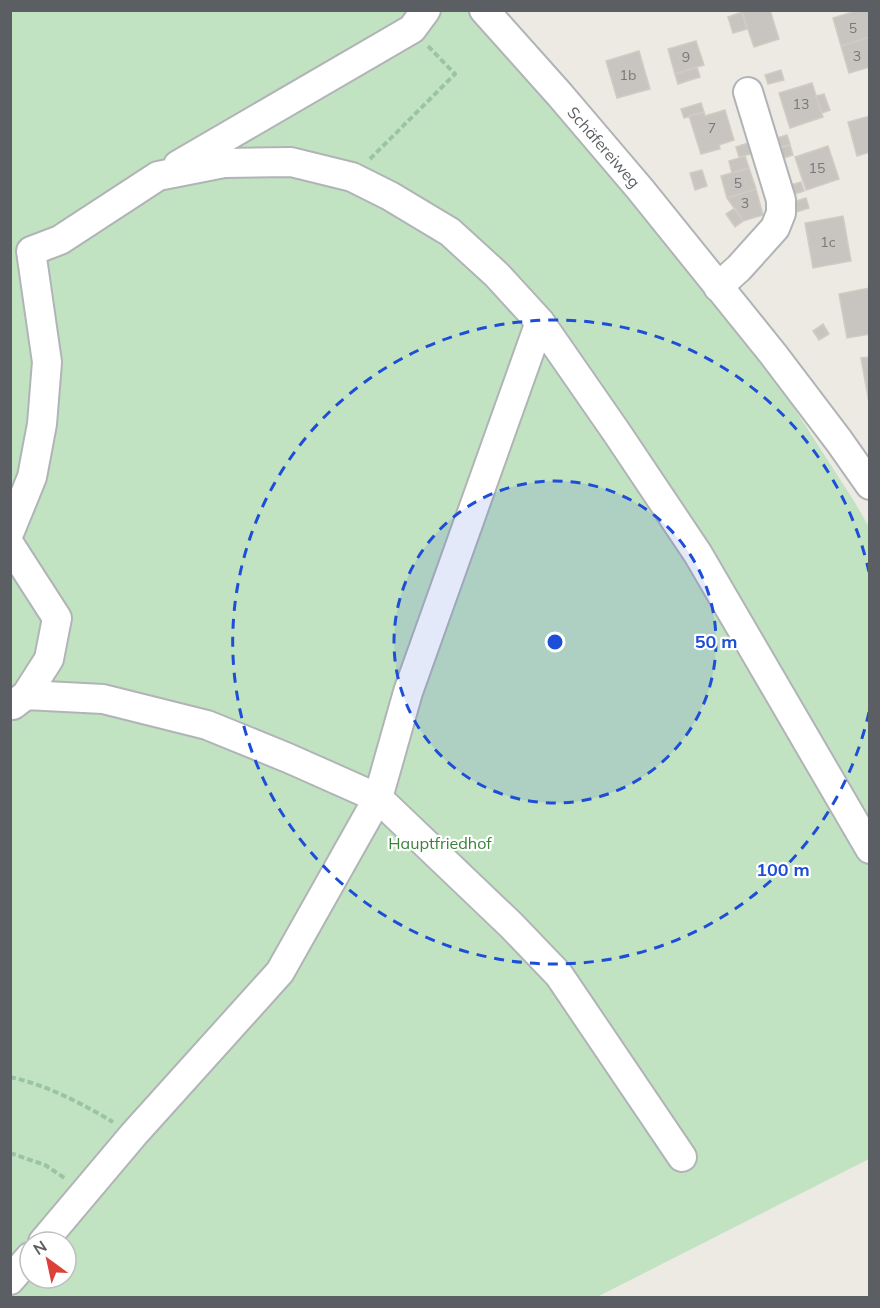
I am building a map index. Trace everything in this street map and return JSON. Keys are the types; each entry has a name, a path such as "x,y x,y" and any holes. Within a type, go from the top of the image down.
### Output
{"street":[{"name":"Schäfereiweg","path":"484,10 640,189 773,354 870,485"},
{"path":"10,531 32,477 42,424 47,362 21,255 60,240 158,176 419,20"},
{"path":"718,287 739,268 774,228 781,213 781,200 748,92"},
{"path":"158,176 224,164 291,162 352,177 390,196 450,232 497,275 540,322 698,554 870,849"},
{"path":"53,1230 134,1134 280,972 378,798 408,692 540,322"},
{"path":"10,545 57,618 49,659 18,701"},
{"path":"18,701 103,699 207,725 378,798 511,925 559,975 682,1156"}],"path":[{"path":"363,166 455,74 419,20"},
{"path":"10,1077 29,1081 82,1104 134,1134"},
{"path":"10,1153 45,1165 85,1192"}],"green space":[{"name":"Hauptfriedhof","path":"10,11 468,11 627,188 758,352 869,527 869,1159 597,1297 11,1297"}],"building":[{"path":"770,10 779,39 754,47 742,12"},
{"path":"859,10 870,10 870,37 841,46 833,18"},
{"path":"742,12 747,29 733,33 728,17"},
{"path":"870,37 870,67 849,73 841,46"},
{"path":"696,41 704,65 675,74 668,49"},
{"path":"639,51 650,89 617,98 606,61"},
{"path":"697,67 700,77 678,84 675,74"},
{"path":"781,70 784,80 768,84 765,75"},
{"path":"812,83 823,117 790,128 779,93"},
{"path":"824,94 830,110 822,113 816,96"},
{"path":"701,103 704,112 684,118 681,109"},
{"path":"725,110 734,140 719,145 720,149 701,154 689,116 704,112 705,116"},
{"path":"870,116 870,152 857,156 848,122"},
{"path":"787,135 790,144 774,149 771,140"},
{"path":"751,142 754,153 739,157 736,147"},
{"path":"790,145 793,155 777,160 774,150"},
{"path":"828,146 839,179 806,190 795,157"},
{"path":"745,156 749,168 732,173 729,161"},
{"path":"749,168 756,189 727,198 721,176"},
{"path":"702,170 707,186 695,190 690,173"},
{"path":"801,182 804,191 788,196 785,187"},
{"path":"756,189 763,215 743,221 727,198"},
{"path":"806,198 809,208 793,213 790,203"},
{"path":"735,208 743,221 735,227 726,214"},
{"path":"843,216 851,261 813,268 805,223"},
{"path":"870,288 870,334 847,338 839,294"},
{"path":"823,324 829,334 819,340 813,331"},
{"path":"870,357 870,403 869,403 861,358"}]}
